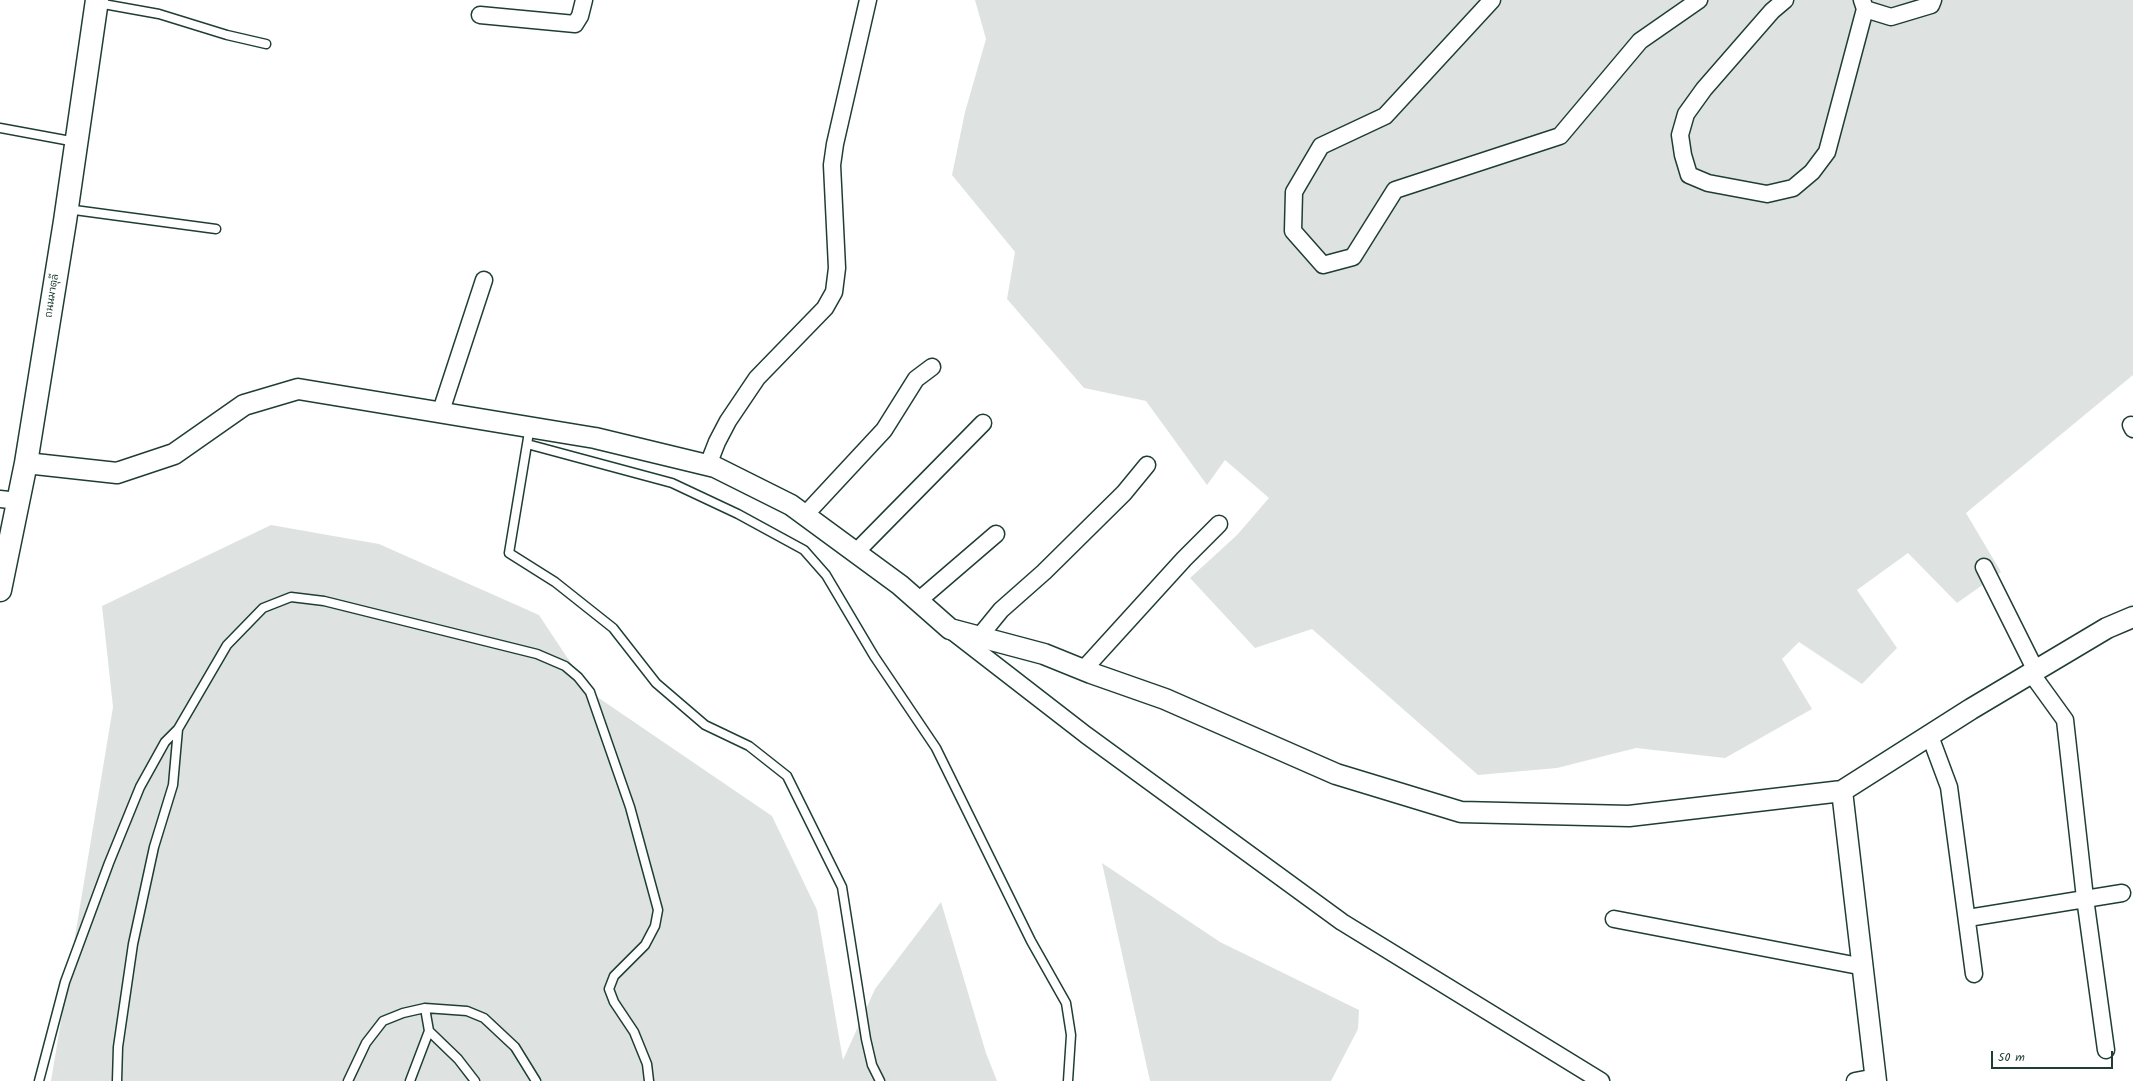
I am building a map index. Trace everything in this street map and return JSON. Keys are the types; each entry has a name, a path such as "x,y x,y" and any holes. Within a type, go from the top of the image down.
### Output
{"main road":[{"name":"ถนนมาตุลี","path":"0,590 9,500 26,463 97,1"}],"street":[{"path":"480,15 575,24 580,16 584,0"},
{"path":"708,465 717,442 728,421 757,378 825,308 834,292 837,268 832,165 835,144 868,0"},
{"path":"1492,0 1385,116 1321,146 1294,192 1294,231 1323,265 1353,257 1395,190 1560,136 1640,41 1699,0"},
{"path":"1785,0 1772,11 1704,89 1686,114 1680,134 1683,155 1689,175 1708,184 1767,194 1793,188 1812,172 1827,152 1863,4 1891,17 1931,5 1933,0"},
{"path":"440,411 484,280"},
{"path":"805,515 884,430 916,379 932,367"},
{"path":"26,463 117,473 174,454 244,405 298,389 440,411 528,435 595,438 708,465 791,505 805,515 856,552 918,601 950,630 1086,735 1342,922 1601,1081"},
{"path":"856,552 983,423"},
{"path":"979,637 1001,610 1044,572 1124,492 1147,465"},
{"path":"1083,670 1184,559 1219,524"},
{"path":"918,601 996,534"},
{"path":"1984,567 2033,672 2065,720 2085,898 2106,1050"},
{"path":"950,630 1044,654 1165,700 1336,774 1461,812 1629,816 1842,791 2033,672 2107,628 2132,620"},
{"path":"1930,736 1949,787 1968,918 1974,974"},
{"path":"1842,791 1864,967 1876,1079 1855,1081"},
{"path":"1968,918 2122,893"},
{"path":"1614,919 1864,967"}],"lane":[{"path":"97,1 159,14 227,35 266,44"},
{"path":"0,128 76,142"},
{"path":"66,209 216,229"},
{"path":"880,1081 872,1064 866,1039 842,887 787,776 749,746 706,725 656,683 613,628 555,582 509,553 528,435 672,483 738,514 804,550 826,575 874,656 936,748 1024,927 1066,1003 1071,1035 1068,1081"},
{"path":"39,1081 65,982 109,863 140,787 165,742 178,729 227,645 263,608 291,597 331,603 537,654 565,666 578,677 590,692 630,807 658,910 655,926 644,945 614,976 609,990 614,1002 634,1032 647,1064 649,1081"},
{"path":"117,1081 118,1047 133,944 154,847 173,785 178,729"},
{"path":"410,1081 429,1031 425,1008"},
{"path":"348,1081 366,1043 383,1021 403,1013 425,1008 467,1011 484,1018 514,1047 536,1081"},
{"path":"429,1031 458,1059 475,1081"}],"shaded area":[{"path":"975,0 2133,0 2133,375 1966,513 2001,572 1957,603 1908,553 1857,590 1897,648 1862,684 1799,642 1782,659 1812,709 1725,758 1636,748 1557,768 1478,775 1312,629 1255,648 1190,578 1237,535 1269,498 1225,460 1207,485 1146,401 1084,388 1007,299 1015,252 952,175 965,112 986,39"},
{"path":"271,525 379,544 539,615 590,692 772,816 817,910 843,1060 875,989 941,902 986,1053 997,1081 51,1081 113,707 102,606"},
{"path":"1102,863 1220,942 1359,1010 1358,1029 1331,1081 1150,1081"}]}
